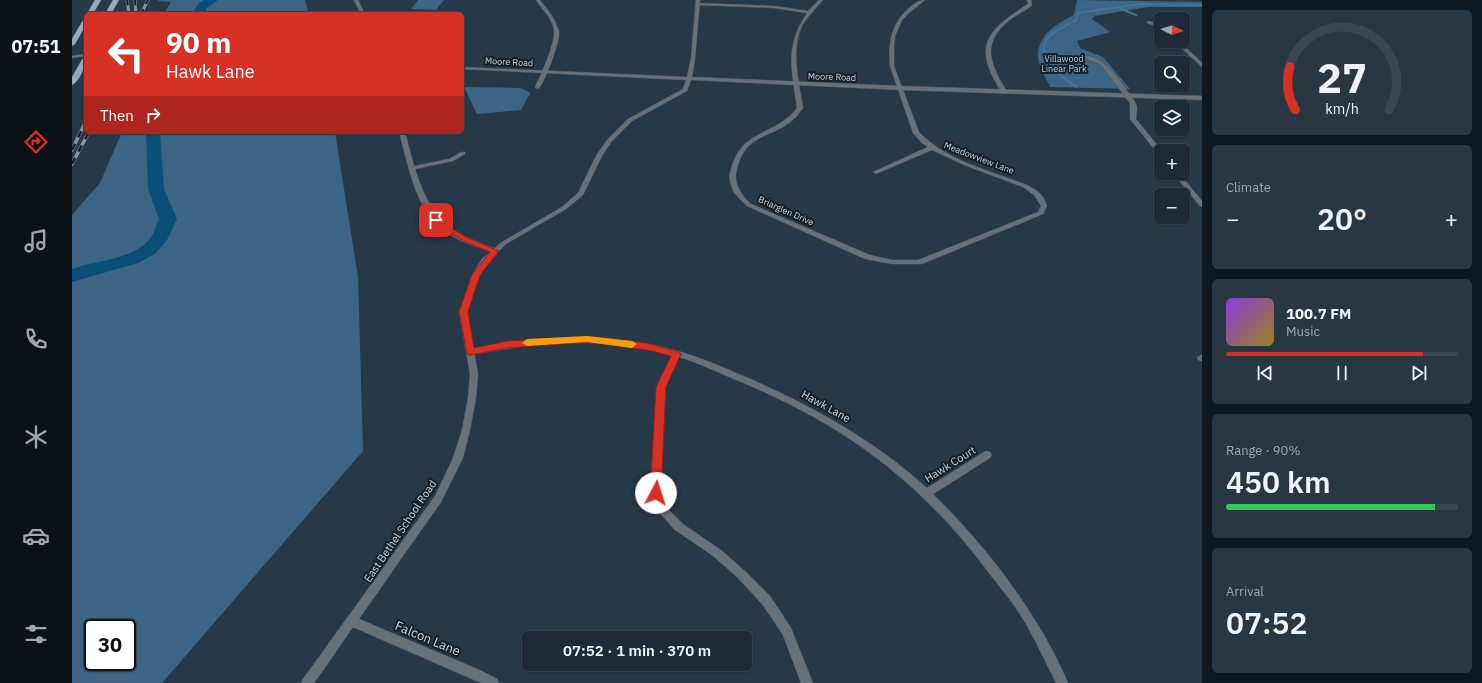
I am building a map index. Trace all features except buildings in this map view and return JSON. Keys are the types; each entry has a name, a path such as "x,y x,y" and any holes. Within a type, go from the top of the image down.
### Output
{"main road":[{"path":"91,12 98,0"},
{"path":"109,12 116,0"},
{"path":"72,44 84,23"},
{"path":"72,82 84,61"},
{"path":"72,89 80,82 84,75"}],"street":[{"path":"356,0 362,12"},
{"path":"538,0 549,15 557,30 552,54 538,86"},
{"name":"Briarglen Drive","path":"821,0 802,23 794,42 794,70 800,108 790,120 757,136 740,152 734,163 734,188 741,198 749,205 868,257 892,262 919,262"},
{"name":"Meadowview Lane","path":"919,262 1041,213 1044,206 1039,196 1025,186 938,152 931,148 916,133 892,66 891,54 894,29 906,12 923,0"},
{"path":"1004,92 991,70 988,57 988,47 994,32 1002,23 1027,7 1030,4 1029,0"},
{"path":"697,2 781,7 810,12"},
{"name":"East Bethel School Road","path":"307,683 438,499 458,458 466,430 472,398 474,374 463,312 476,275 485,261 504,243 564,208 581,194 599,156 609,141 620,129 639,114 685,90 693,59 697,2"},
{"path":"1149,22 1154,24"},
{"path":"1183,48 1202,66"},
{"path":"72,57 84,57"},
{"path":"1087,57 1103,64 1134,107 1133,119 1154,145"},
{"name":"Moore Road","path":"464,68 797,84 1202,98"},
{"path":"403,134 424,204 436,220 448,230 466,240 495,251"},
{"path":"876,172 931,148"},
{"path":"413,168 451,160 463,153"},
{"path":"1182,180 1202,205"},
{"name":"Hawk Lane","path":"470,352 507,345 587,339 647,347 695,359 797,403 842,428 895,465 926,493 982,554 1026,615 1062,683"},
{"path":"676,354 661,387 656,493 663,511 678,527 718,553 766,600 787,632 807,683"},
{"name":"Hawk Court","path":"926,493 987,455"},
{"name":"Falcon Lane","path":"352,621 478,675 493,683"}],"green space":[{"path":"305,0 308,12 165,12 171,2 158,1"},
{"path":"418,0 444,0 436,10 411,9"},
{"name":"Villawood Linear Park","path":"1077,0 1202,2 1202,7 1148,7 1094,16 1092,19 1110,32 1077,41 1080,48 1103,57 1130,89 1050,87 1041,69 1038,58 1041,43 1044,37 1054,26 1074,15"},
{"path":"464,87 521,88 530,93 521,110 477,114"},
{"path":"121,134 335,134 358,277 363,451 162,683 72,683 72,215 100,183"}],"waterway":[{"path":"199,12 202,6 212,0"},
{"path":"1076,87 1054,71 1047,63 1044,54 1044,47 1049,37 1054,32 1076,20 1078,13 1140,4 1202,5"},
{"path":"1119,8 1136,15"},
{"path":"72,276 140,255 153,247 161,236 168,219 156,189 153,134"}],"railway":[{"path":"127,0 129,12"},
{"path":"135,0 136,12"},
{"path":"142,12 148,0"},
{"path":"72,150 84,125"},
{"path":"72,164 88,134"}],"slow traffic":[{"path":"527,343 587,339 632,344"}],"route":[{"path":"436,220 448,230 466,240 495,251 485,261 476,275 463,312 470,352 507,345 587,339 647,347 676,354 661,387 656,493"}]}
